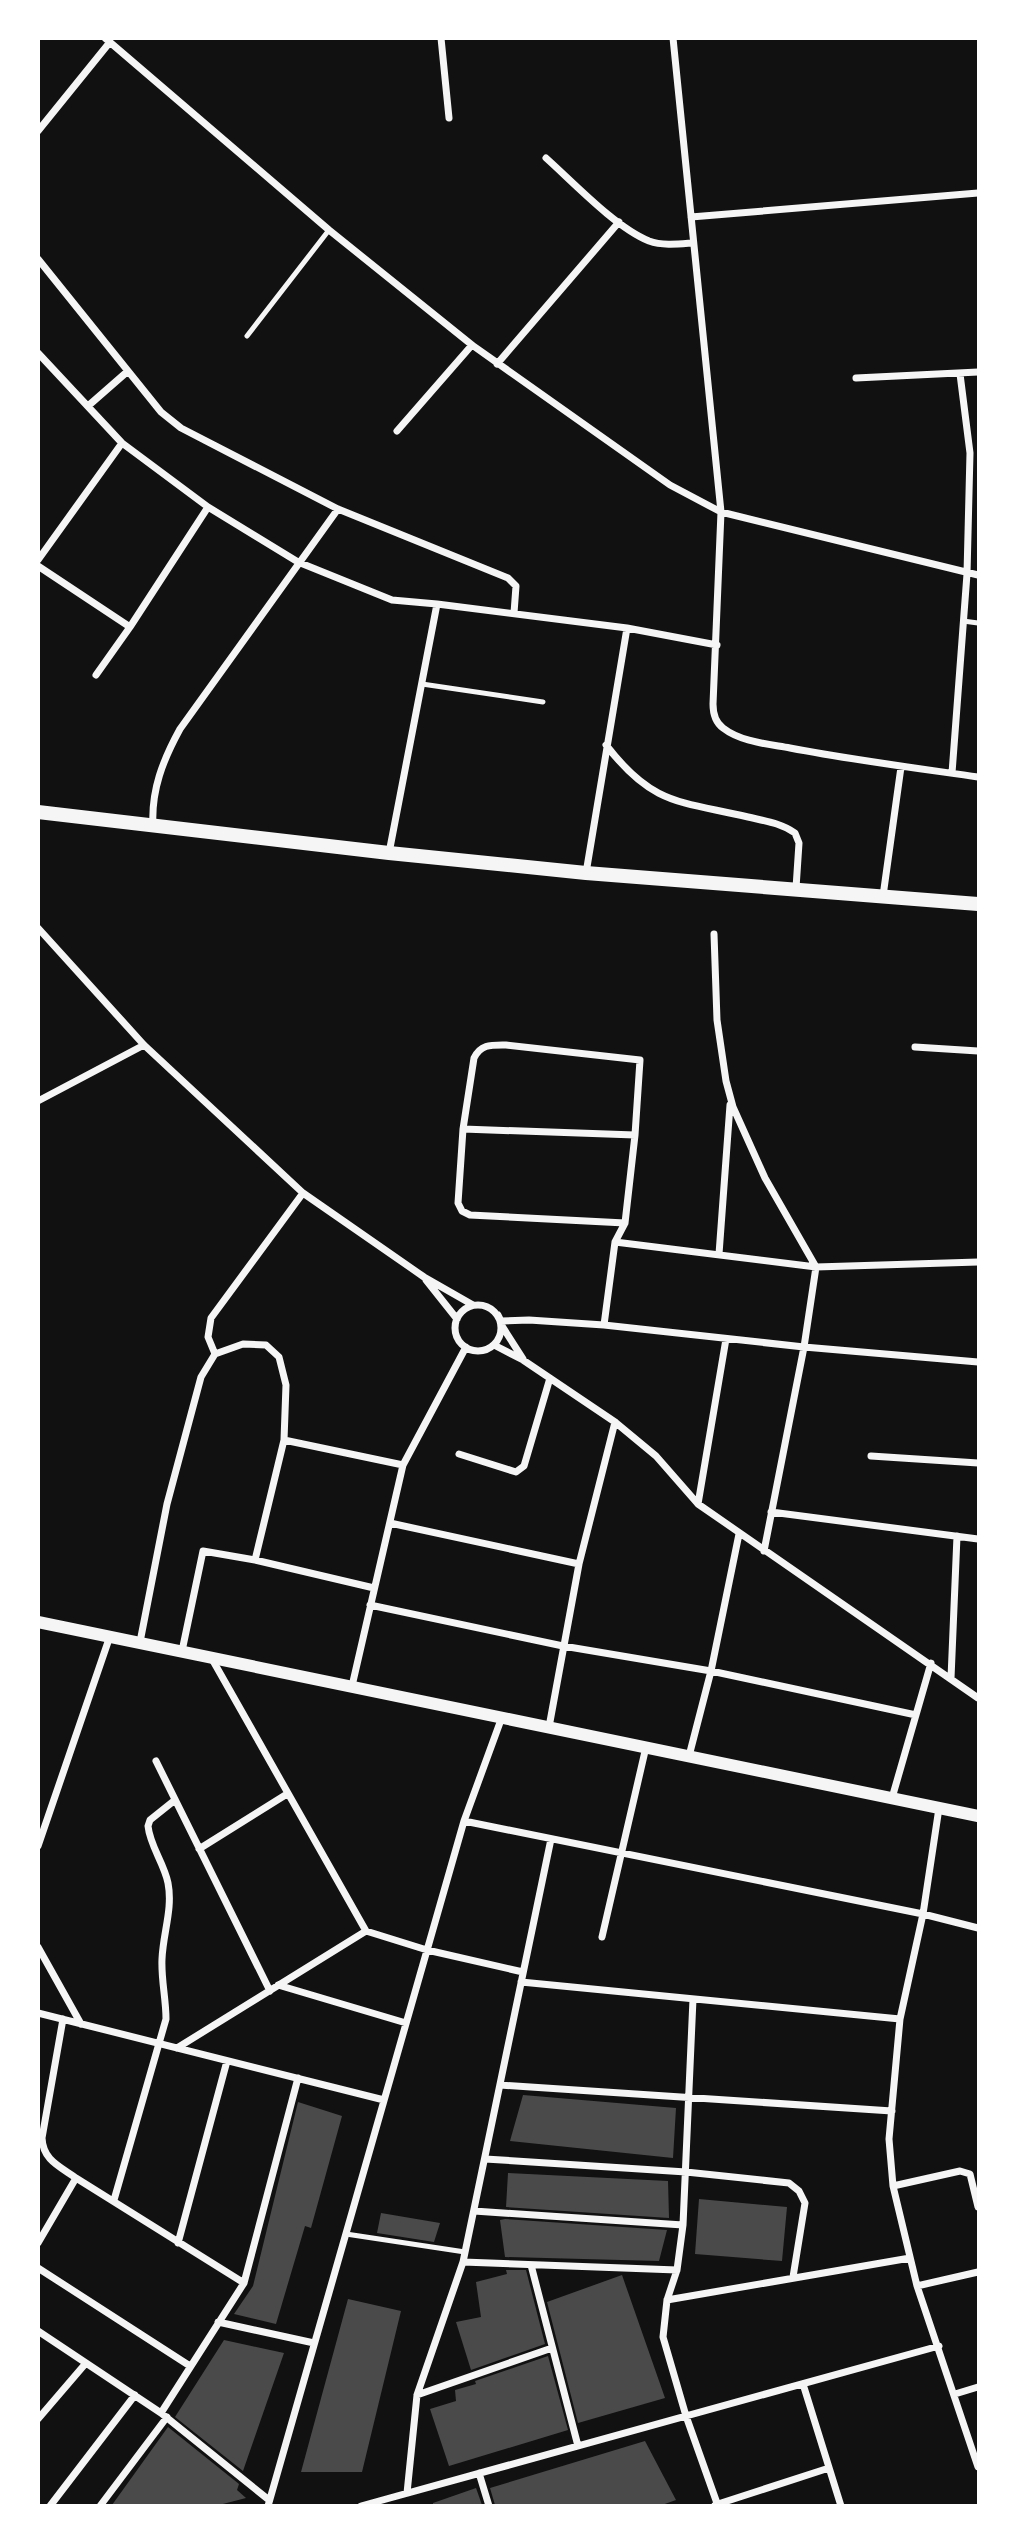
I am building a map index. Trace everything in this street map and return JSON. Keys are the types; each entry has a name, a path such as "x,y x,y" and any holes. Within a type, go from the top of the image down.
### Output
{"main road":[{"path":"38,812 153,827 586,873 978,904"}],"street":[{"path":"441,38 449,118"},
{"path":"673,38 721,512 713,704 715,718 719,725 730,733 749,739 814,753 978,776"},
{"path":"38,131 107,41 329,230 471,345 670,485 721,512 978,575"},
{"path":"546,158 619,222 649,241 667,244 693,243"},
{"path":"691,217 978,193"},
{"path":"497,365 619,222"},
{"path":"38,259 161,412 188,433 338,509 514,581 514,613"},
{"path":"397,431 471,345"},
{"path":"38,353 122,443 208,507 298,562 392,600 627,628 717,645"},
{"path":"88,406 128,371"},
{"path":"856,378 978,373"},
{"path":"953,773 974,453 960,374"},
{"path":"38,560 122,443"},
{"path":"96,675 208,507"},
{"path":"153,827 154,792 172,743 338,509"},
{"path":"38,566 130,627"},
{"path":"389,853 437,604"},
{"path":"586,873 627,628"},
{"path":"606,745 624,768 656,793 682,803 777,824 795,833 799,843 796,888"},
{"path":"883,896 901,767"},
{"path":"38,928 144,1045 303,1193 424,1277 473,1305 487,1306 501,1321 604,1325 978,1363"},
{"path":"715,934 717,1020 731,1099 765,1178 816,1267 804,1347 764,1551"},
{"path":"38,1101 144,1045"},
{"path":"604,1325 615,1242 625,1223 640,1060 537,1048 490,1045 483,1047 474,1058 463,1129 458,1203 462,1211 470,1215 625,1223"},
{"path":"915,1046 978,1051"},
{"path":"719,1254 731,1099"},
{"path":"463,1129 635,1135"},
{"path":"215,1354 208,1337 211,1318 303,1193"},
{"path":"615,1242 816,1267 978,1262"},
{"path":"424,1277 457,1319"},
{"path":"473,1305 461,1312 457,1319 456,1334 466,1347 477,1351 494,1345 502,1326"},
{"path":"498,1315 523,1360"},
{"path":"698,1504 726,1339"},
{"path":"140,1642 167,1504 201,1377 215,1354 243,1344 266,1345 279,1357 286,1385 284,1440 255,1560"},
{"path":"494,1345 523,1360 615,1422 656,1456 698,1504 978,1698"},
{"path":"352,1686 403,1465 466,1347"},
{"path":"459,1454 516,1472 524,1466 550,1378"},
{"path":"549,1727 579,1564 615,1422"},
{"path":"284,1440 403,1465"},
{"path":"871,1456 978,1463"},
{"path":"771,1512 978,1539"},
{"path":"390,1523 579,1564"},
{"path":"690,1756 711,1671 739,1534"},
{"path":"951,1678 957,1536"},
{"path":"183,1651 204,1550 374,1588"},
{"path":"370,1605 563,1646 711,1671 916,1715"},
{"path":"38,1622 978,1816"},
{"path":"38,1846 110,1636"},
{"path":"211,1657 366,1931 426,1950 523,1972"},
{"path":"892,1798 931,1663"},
{"path":"38,2331 164,2415 268,2503 464,1821 502,1717"},
{"path":"602,1937 646,1747"},
{"path":"156,1761 270,1990"},
{"path":"199,1849 287,1794"},
{"path":"114,2200 166,2019 162,1955 171,1903 167,1880 148,1826 150,1820 175,1801"},
{"path":"939,1808 923,1914 900,2019 889,2139 894,2186 909,2258 978,2465"},
{"path":"464,1821 923,1914 978,1928"},
{"path":"407,2493 417,2395 463,2262 551,1839"},
{"path":"177,2048 366,1931"},
{"path":"38,1947 81,2024"},
{"path":"521,1982 900,2019"},
{"path":"278,1985 406,2023"},
{"path":"693,1999 683,2225 677,2270 667,2300 663,2337 686,2416 717,2505 829,2468"},
{"path":"38,2013 384,2100"},
{"path":"63,2020 42,2138 43,2150 50,2159 76,2178 244,2283"},
{"path":"178,2243 227,2061"},
{"path":"100,2505 164,2415 190,2366 244,2283 298,2078"},
{"path":"500,2085 891,2111"},
{"path":"485,2159 686,2172 789,2182 799,2191 805,2203 793,2277"},
{"path":"894,2186 965,2172 970,2174 978,2207"},
{"path":"38,2243 76,2178"},
{"path":"474,2211 683,2225"},
{"path":"667,2300 909,2258"},
{"path":"463,2262 677,2270"},
{"path":"531,2265 578,2446"},
{"path":"38,2268 190,2366"},
{"path":"917,2286 978,2272"},
{"path":"218,2322 314,2343"},
{"path":"361,2505 939,2346"},
{"path":"417,2395 551,2348"},
{"path":"38,2419 86,2363"},
{"path":"803,2384 841,2505"},
{"path":"955,2394 978,2387"},
{"path":"50,2505 135,2395"},
{"path":"479,2473 489,2505"}],"lane":[{"path":"247,336 329,230"},
{"path":"963,621 978,623"},
{"path":"422,684 543,702"},
{"path":"346,2234 465,2252"}],"building":[{"path":"523,2095 676,2108 673,2158 510,2141"},
{"path":"298,2102 342,2116 311,2228 305,2226 276,2324 234,2314 253,2286"},
{"path":"508,2173 668,2181 669,2218 506,2207"},
{"path":"699,2199 787,2207 782,2261 695,2254"},
{"path":"381,2213 440,2223 434,2242 377,2233"},
{"path":"500,2220 667,2230 659,2261 505,2257"},
{"path":"506,2270 526,2270 545,2344 471,2370 456,2322 481,2317 476,2282 507,2274"},
{"path":"622,2275 665,2398 578,2423 547,2302"},
{"path":"348,2299 401,2311 362,2472 301,2472"},
{"path":"224,2340 284,2353 243,2471 175,2417"},
{"path":"548,2356 568,2430 449,2466 430,2409 456,2401 455,2390 476,2384 475,2381"},
{"path":"168,2427 239,2484 237,2490 246,2498 219,2505 112,2505"},
{"path":"645,2441 676,2500 662,2505 495,2505 490,2488"},
{"path":"476,2488 482,2505 433,2505 433,2503"}]}
